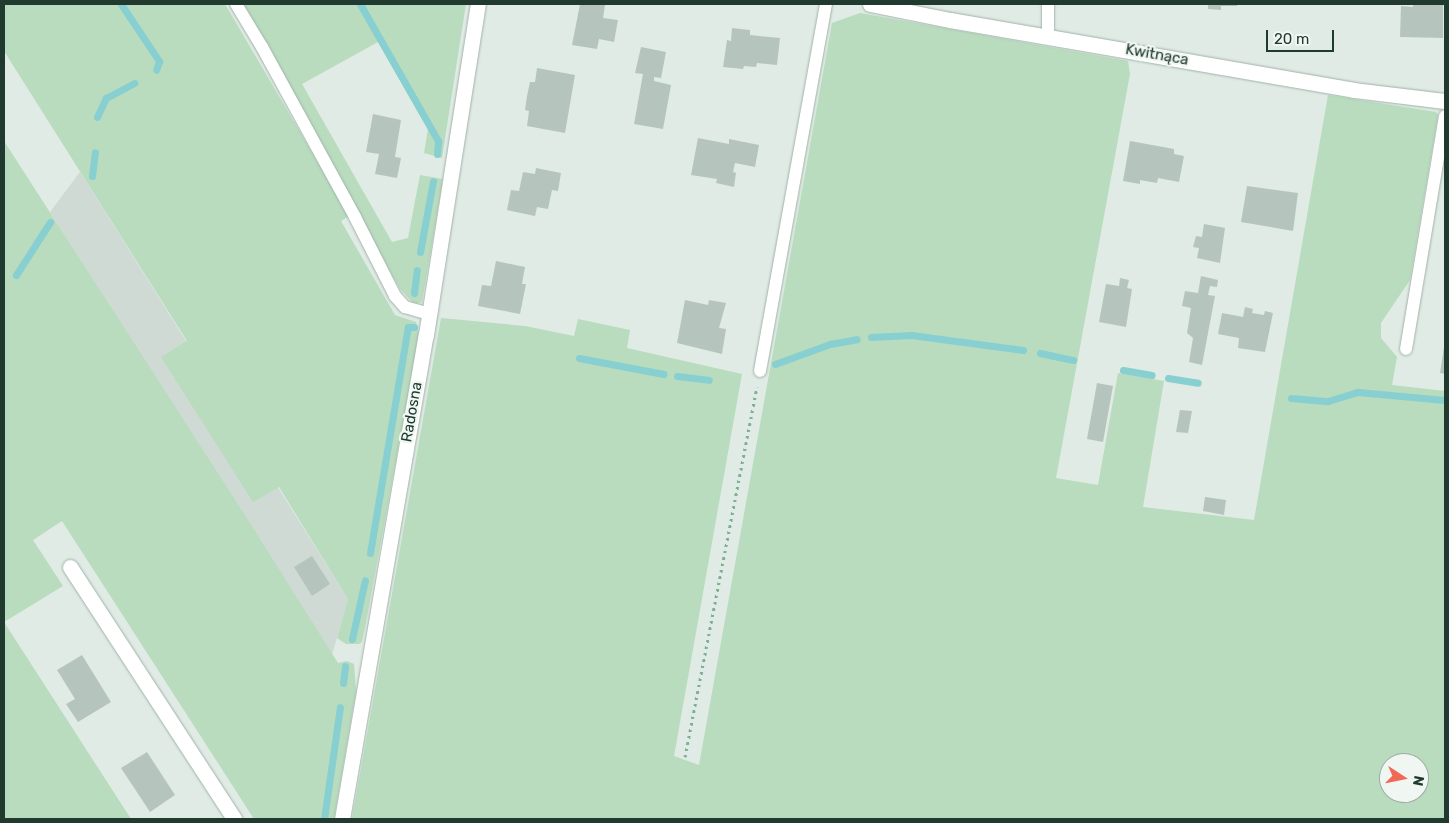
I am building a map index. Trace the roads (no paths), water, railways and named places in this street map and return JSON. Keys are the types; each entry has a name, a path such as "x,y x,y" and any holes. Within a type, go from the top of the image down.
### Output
{"street":[{"name":"Radosna","path":"342,819 429,314 478,4"},
{"name":"Kwitnąca","path":"870,4 1354,90 1445,100"},
{"path":"70,567 234,819"}],"lane":[{"path":"236,4 262,47 355,217 395,296 405,307 429,314"},
{"path":"760,371 826,4"},
{"path":"1048,4 1048,37"},
{"path":"1406,349 1445,116"}],"waterway":[{"path":"121,4 159,61 156,70"},
{"path":"360,4 438,141 437,154"},
{"path":"97,117 106,98 134,83"},
{"path":"92,176 95,152"},
{"path":"420,252 433,181"},
{"path":"16,275 50,222"},
{"path":"414,293 417,270"},
{"path":"370,553 408,327 414,327"},
{"path":"871,337 911,335 1023,350"},
{"path":"775,364 830,344 857,339"},
{"path":"1040,353 1073,360"},
{"path":"579,358 664,374"},
{"path":"1123,370 1152,375"},
{"path":"677,376 709,380"},
{"path":"1168,378 1198,383"},
{"path":"1291,398 1328,401 1358,392 1445,400"},
{"path":"352,639 365,580"},
{"path":"343,683 345,666"},
{"path":"324,819 340,707"}]}
